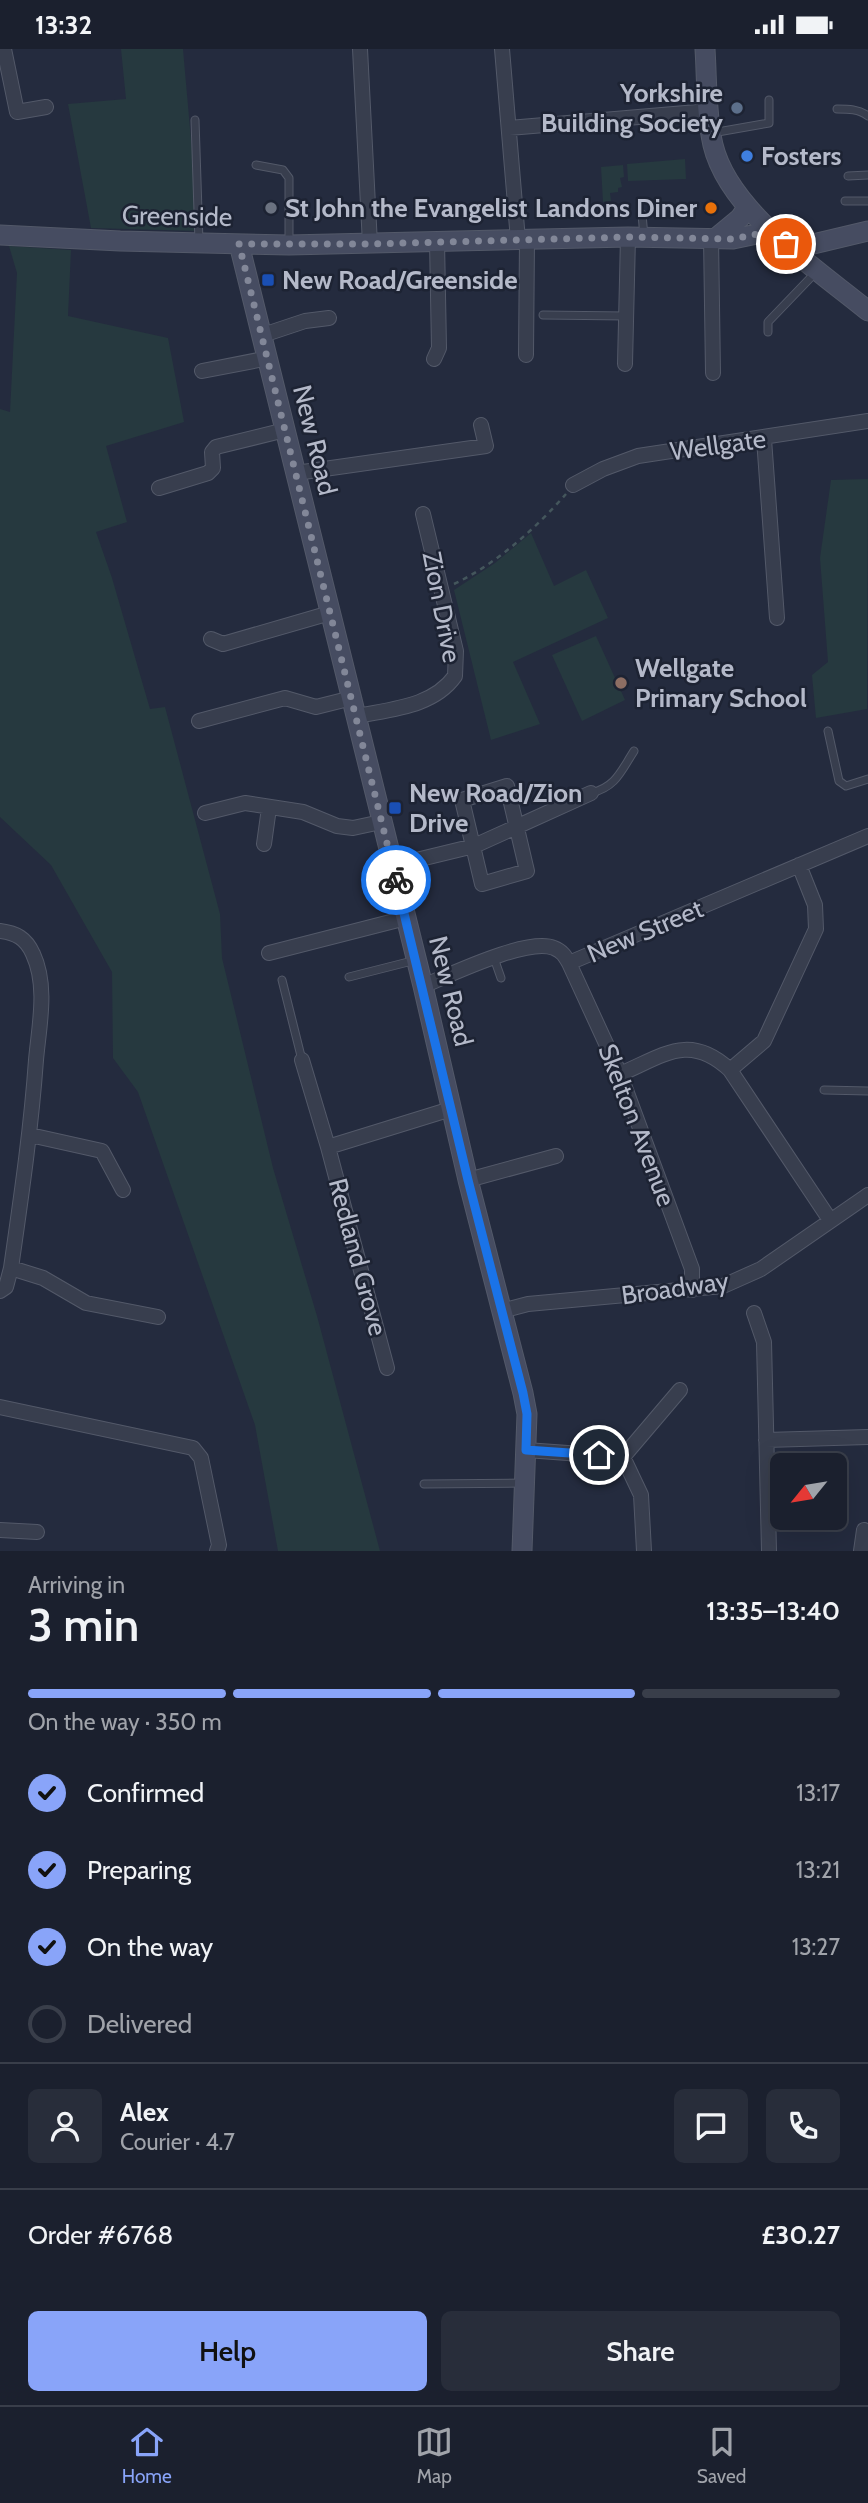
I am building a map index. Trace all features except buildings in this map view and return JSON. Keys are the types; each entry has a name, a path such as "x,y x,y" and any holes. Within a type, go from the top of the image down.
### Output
{"street":[{"path":"4,49 17,112 46,107"},
{"path":"360,49 370,244"},
{"path":"502,49 523,240 526,355"},
{"path":"705,49 711,133 719,162 747,208 774,234 868,311"},
{"path":"509,128 709,111"},
{"path":"713,373 714,237 740,218 747,208"},
{"path":"798,253 821,241 868,231"},
{"name":"Greenside","path":"0,235 239,244 370,244 636,237 733,239 762,233 774,234"},
{"path":"625,364 626,316 636,237"},
{"path":"434,359 439,348 437,241"},
{"name":"New Road","path":"239,244 527,1414 522,1551"},
{"path":"263,335 305,321 329,318"},
{"path":"202,372 269,358"},
{"name":"Wellgate","path":"573,485 611,465 638,456 764,439 868,421"},
{"path":"296,473 486,446 481,425"},
{"path":"159,488 208,473 213,468 212,452 216,447 285,430"},
{"path":"764,439 777,618"},
{"name":"Zion Drive","path":"354,707 424,701 438,693 455,676 456,651 423,514"},
{"path":"211,639 223,644 330,613"},
{"path":"199,721 285,698 316,707 354,707"},
{"path":"507,786 517,825 527,871 482,884 461,800 507,786"},
{"path":"394,870 404,863 474,846 591,793"},
{"path":"205,813 245,803 303,813 337,826 353,828 381,821"},
{"path":"264,844 269,808"},
{"name":"New Street","path":"423,986 495,958 538,945 553,947 564,954 569,963 868,836"},
{"path":"730,1070 764,1041 816,929 815,905 799,865"},
{"path":"269,953 406,918"},
{"path":"0,931 16,933 27,942 34,956 42,994 30,1135 11,1268 6,1287 0,1291"},
{"name":"Skelton Avenue","path":"569,963 620,1074 692,1269 692,1290"},
{"path":"620,1074 683,1049 700,1050 716,1057 730,1070 830,1220"},
{"name":"Redland Grove","path":"302,1060 387,1368"},
{"path":"328,1147 451,1109"},
{"path":"30,1135 102,1151 123,1190"},
{"path":"468,1180 556,1156"},
{"name":"Broadway","path":"501,1311 528,1304 723,1286 761,1269 868,1195"},
{"path":"11,1268 43,1278 86,1303 158,1318"},
{"path":"754,1313 764,1342 769,1551"},
{"path":"623,1457 680,1390"},
{"path":"0,1407 193,1448 201,1458 218,1551"},
{"path":"765,1440 868,1437"},
{"path":"526,1450 623,1457"},
{"path":"623,1457 640,1495 644,1551"},
{"path":"0,1530 37,1532"},
{"path":"861,1551 864,1530"}],"lane":[{"path":"711,133 769,123 769,100"},
{"path":"836,109 864,112 868,116"},
{"path":"195,120 198,243"},
{"path":"256,165 283,170 289,178 289,244"},
{"path":"848,176 868,175"},
{"path":"845,201 868,201"},
{"path":"636,237 642,214"},
{"path":"768,332 768,323 818,270"},
{"path":"543,315 626,316"},
{"path":"828,731 839,781 846,786 868,779"},
{"path":"591,793 603,790 617,779 634,751"},
{"path":"495,958 501,978"},
{"path":"349,977 416,960"},
{"path":"282,980 302,1060"},
{"path":"824,1090 868,1091"},
{"path":"424,1484 525,1483"}],"path":[{"path":"442,590 493,560 552,509 573,485"}],"shaded area":[{"path":"121,49 183,49 199,231 91,228 68,104 126,99"},
{"path":"685,159 686,179 628,181 627,164"},
{"path":"623,165 624,177 620,178 622,187 618,188 618,192 610,193 611,201 603,202 601,167"},
{"path":"9,246 71,250 68,316 168,338 184,422 106,446 127,522 96,532 150,709 165,707 220,914 222,958 273,1168 317,1316 380,1551 278,1551 255,1425 138,1092 113,1058 112,972 51,865 0,817 0,409 10,412 17,273"},
{"path":"868,479 867,709 816,718 812,675 828,662 820,558 831,480"},
{"path":"531,533 554,586 586,570 608,618 513,662 540,724 491,740 454,590 495,563"},
{"path":"596,636 625,700 582,721 552,655"}],"way so far":[{"path":"396,880 239,244 370,244 628,237 733,239 762,233 774,234 786,244"}],"place":[{"name":"Yorkshire Building Society","path":"737,108"},
{"name":"Fosters","path":"747,156"},
{"name":"St John the Evangelist","path":"271,208"},
{"name":"Landons Diner","path":"711,208"},
{"name":"New Road/Greenside","path":"268,280"},
{"name":"Wellgate Primary School","path":"621,683"},
{"name":"New Road/Zion Drive","path":"395,808"}],"route":[{"path":"396,880 468,1180 523,1393 527,1414 526,1450 599,1455"}]}
